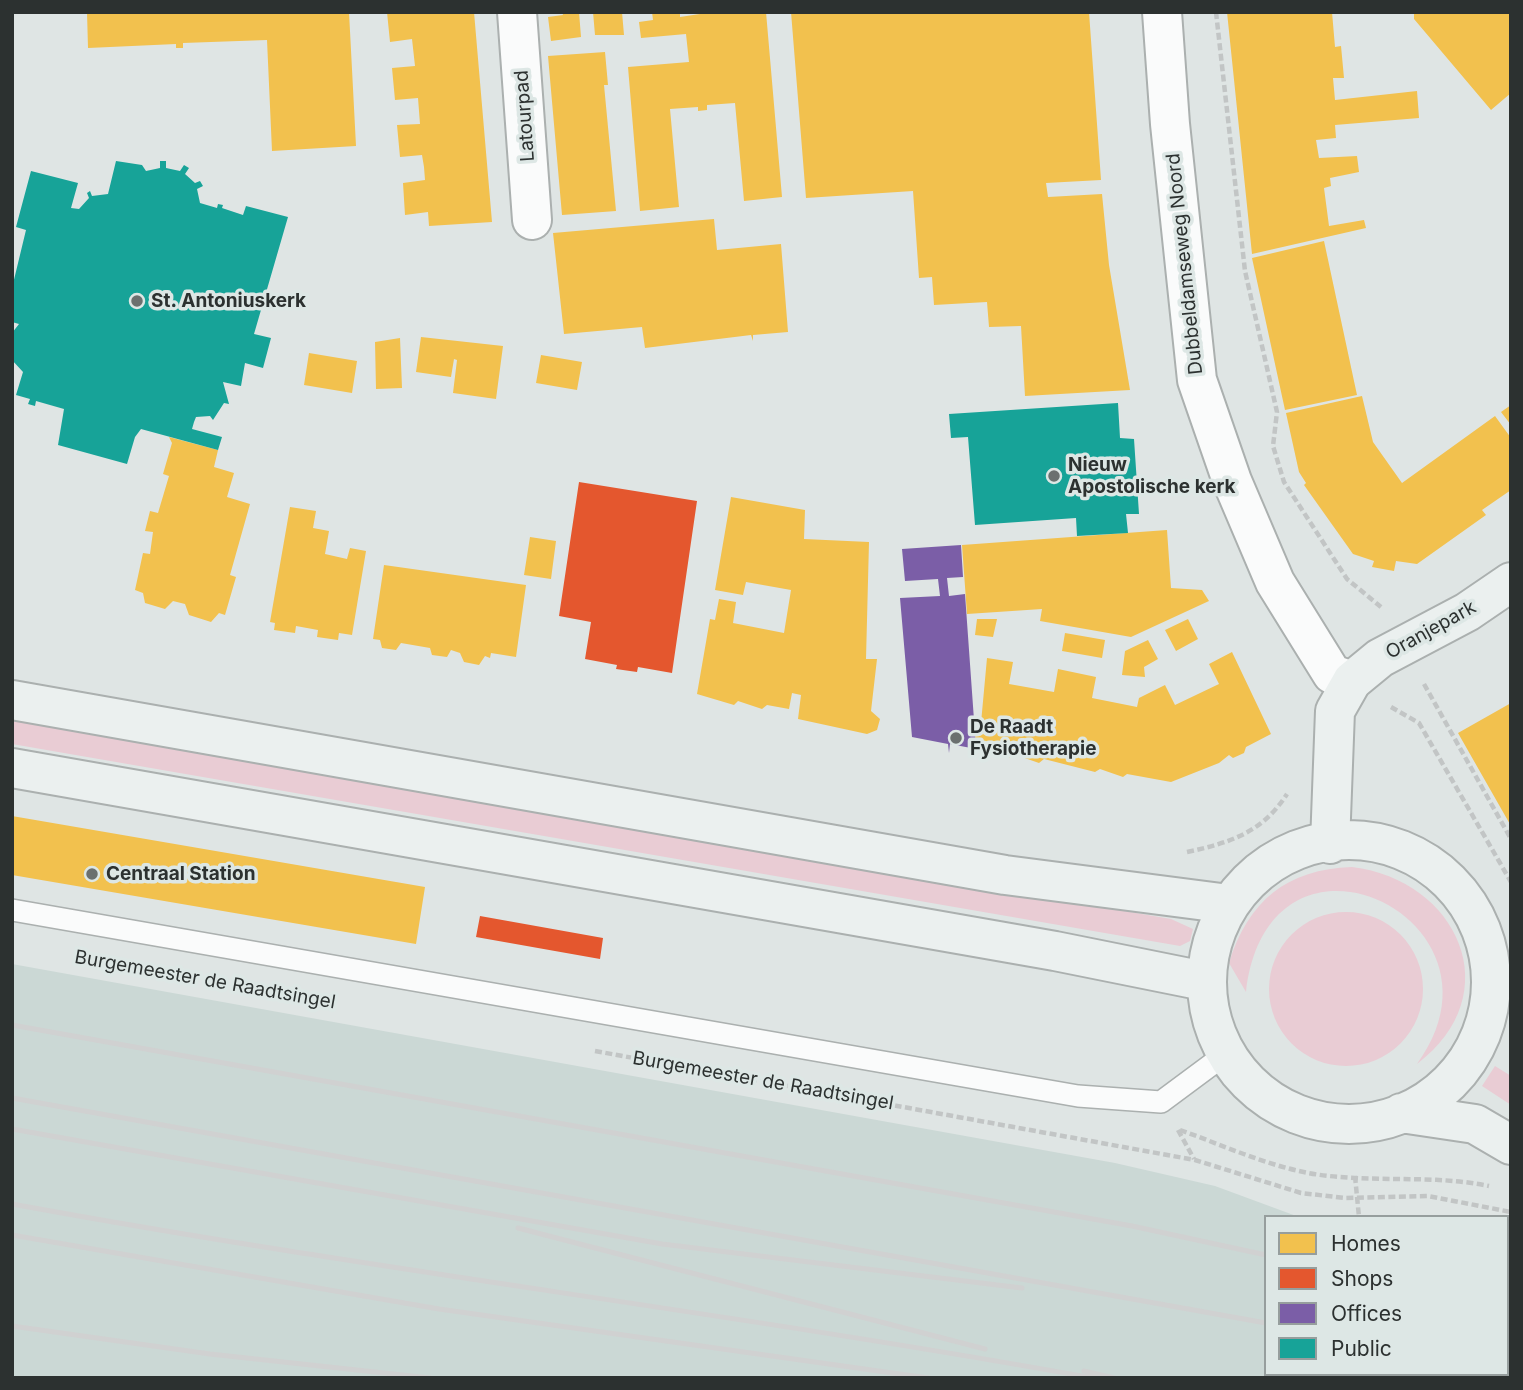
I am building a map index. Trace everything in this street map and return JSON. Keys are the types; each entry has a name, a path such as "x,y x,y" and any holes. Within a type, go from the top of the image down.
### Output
{"main road":[{"name":"Oranjepark","path":"1352,681 1380,658 1467,611 1511,582"},
{"path":"1331,844 1335,711 1352,681"},
{"path":"12,701 1005,875 1228,904"},
{"path":"12,768 1055,950 1204,981"},
{"path":"1331,844 1380,845 1403,851 1425,862 1462,894 1501,960 1490,1006 1498,1033 1435,1091 1401,1113 1357,1124 1313,1120 1292,1112 1263,1095 1239,1072 1227,1053 1213,1018 1204,981 1206,954 1215,928 1228,904 1249,882 1274,864 1301,851 1331,844"},
{"path":"1401,1113 1475,1124 1511,1145"}],"street":[{"name":"Latourpad","path":"517,12 532,220"},
{"name":"Dubbeldamseweg Noord","path":"1162,12 1170,124 1197,380 1232,481 1275,582 1332,674 1352,681"}],"lane":[{"path":"12,910 1078,1096 1161,1102 1227,1053"}],"path":[{"path":"1216,12 1245,271 1277,412 1273,446 1284,482 1347,579 1388,612 1511,839"},
{"path":"1419,723 1511,882"},
{"path":"1186,853 1233,842 1277,810 1294,784"},
{"name":"Burgemeester de Raadtsingel","path":"590,1050 1195,1160 1301,1193 1355,1198 1429,1196 1511,1212"},
{"path":"1177,1129 1262,1160 1328,1176 1419,1177 1500,1188"},
{"path":"1355,1176 1359,1215"}],"shaded area":[{"path":"12,720 1171,919 1193,929 1190,941 1180,946 12,744"},
{"path":"1352,867 1389,876 1420,893 1444,917 1459,944 1465,974 1461,1006 1445,1036 1417,1064 1441,1012 1438,965 1416,927 1380,901 1338,891 1297,901 1264,933 1246,992 1229,963 1247,922 1273,893 1308,874"},
{"path":"1346,912 1376,918 1401,934 1417,959 1423,989 1417,1019 1401,1044 1376,1060 1346,1066 1316,1060 1291,1044 1275,1019 1269,989 1275,959 1291,934 1316,918"},
{"path":"12,964 1115,1163 1215,1186 1294,1215 1264,1215 1264,1376 1509,1376 1511,1289 1511,1378 12,1378"},
{"path":"1495,1066 1511,1076 1511,1105 1482,1086"}],"building: Homes":[{"path":"87,12 349,12 356,146 272,151 267,40 183,43 183,48 176,48 176,44 88,48"},
{"path":"387,12 474,12 492,222 429,226 428,212 405,215 403,183 425,180 424,167 422,155 400,157 397,125 420,124 418,98 395,100 392,68 415,66 412,39 390,42"},
{"path":"562,12 579,12 581,37 551,41 548,17 563,15"},
{"path":"593,12 622,12 624,35 595,35"},
{"path":"652,12 680,12 680,17 713,12 766,12 782,197 744,201 735,103 707,105 707,110 698,111 698,107 670,109 679,207 640,211 628,67 689,62 686,34 641,38 639,22 653,20"},
{"path":"791,12 1089,12 1101,180 1046,183 1048,197 1102,194 1109,265 1130,390 1025,396 1021,326 989,327 987,302 934,305 932,277 919,278 913,191 806,198"},
{"path":"1227,12 1332,12 1335,47 1341,46 1344,78 1333,78 1335,100 1417,91 1419,118 1335,125 1336,138 1316,140 1319,158 1357,156 1359,172 1330,178 1331,186 1324,188 1329,226 1364,220 1366,228 1252,254"},
{"path":"1414,12 1511,12 1511,93 1491,110 1414,19"},
{"path":"605,52 608,85 604,85 616,211 562,215 548,56"},
{"path":"714,219 717,250 781,244 788,332 753,335 753,341 751,335 645,348 642,327 564,334 553,233"},
{"path":"1324,241 1357,395 1285,410 1252,258"},
{"path":"421,337 503,346 496,399 453,393 457,360 454,359 451,377 416,372"},
{"path":"400,338 402,388 376,389 375,342"},
{"path":"309,353 357,361 352,393 304,385"},
{"path":"541,355 582,362 577,390 536,383"},
{"path":"1362,396 1373,442 1402,483 1495,416 1511,438 1511,490 1482,510 1486,515 1417,564 1396,561 1394,571 1372,567 1374,561 1353,554 1304,485 1306,483 1299,472 1286,413"},
{"path":"1511,405 1511,425 1501,412"},
{"path":"169,437 218,450 214,467 234,473 227,497 250,504 230,575 236,577 225,615 219,613 211,622 189,615 185,604 173,601 165,609 145,603 143,593 135,590 143,553 150,554 153,532 145,531 150,511 158,513 169,476 163,474 172,443"},
{"path":"731,497 805,510 804,539 869,542 866,659 877,659 871,711 880,719 877,730 867,734 798,719 801,695 792,693 789,709 767,705 762,709 738,701 734,705 697,694 710,619 715,620 719,599 736,602 733,623 784,633 791,590 746,582 743,595 715,590"},
{"path":"290,507 316,511 313,528 329,531 325,554 347,559 350,548 366,551 352,635 339,633 338,640 317,637 318,630 296,626 295,633 274,630 275,623 270,622"},
{"path":"1167,530 1171,588 1202,590 1209,601 1131,637 1040,621 1042,609 967,614 962,545"},
{"path":"530,537 556,541 551,579 524,575"},
{"path":"384,565 526,585 516,657 491,653 490,658 485,656 479,665 464,662 460,653 451,650 447,657 432,655 430,648 401,643 396,650 382,648 380,640 373,639"},
{"path":"977,619 997,619 993,637 975,635"},
{"path":"1188,619 1198,639 1176,651 1165,630"},
{"path":"1065,633 1105,640 1102,658 1062,651"},
{"path":"1148,640 1158,659 1144,667 1145,677 1122,675 1125,651"},
{"path":"1232,652 1271,734 1246,747 1244,753 1233,758 1229,755 1219,763 1171,782 1127,774 1123,777 1100,769 1095,772 1044,759 1039,763 1016,755 1011,758 976,748 974,724 981,723 987,658 1013,662 1009,684 1054,692 1058,669 1096,677 1092,698 1137,707 1139,698 1165,685 1175,705 1219,684 1209,664"},
{"path":"1511,703 1511,826 1458,733"},
{"path":"12,816 425,887 416,944 12,875"}],"building: Shops":[{"path":"579,482 697,501 672,673 638,667 637,672 616,669 617,665 585,659 591,622 559,616"},
{"path":"480,916 603,938 600,959 476,937"},
{"path":"1509,1236 1511,1236 1509,1270"}],"building: Offices":[{"path":"961,545 963,577 947,578 949,596 965,594 976,748 976,753 972,754 971,748 950,744 949,753 948,744 912,737 900,598 940,596 938,579 905,581 902,549"}],"building: Public":[{"name":"St. Antoniuskerk","path":"116,161 142,165 146,171 160,168 160,161 166,161 166,168 180,171 184,165 189,168 185,174 195,183 200,181 203,186 197,189 200,203 217,208 218,204 223,205 222,208 243,215 246,206 288,217 254,334 271,338 263,368 245,363 241,386 223,382 229,404 224,403 213,420 210,416 196,417 194,422 192,429 222,437 218,450 141,429 135,437 127,464 58,445 64,409 36,401 35,406 28,404 30,399 16,395 23,372 12,360 12,333 19,324 12,322 12,288 26,230 16,227 31,171 78,183 71,208 79,209 89,198 87,193 90,191 92,196 108,194"},
{"name":"Nieuw Apostolische kerk","path":"1118,403 1120,438 1134,439 1139,514 1126,514 1128,533 1077,536 1076,518 975,525 968,437 951,438 949,414"}],"railway":[{"path":"12,1025 1132,1226 1264,1255"},
{"path":"12,1098 1264,1323"},
{"path":"12,1129 662,1244 1022,1288"},
{"path":"12,1204 282,1250 823,1333 1093,1378"},
{"path":"518,1228 985,1349"},
{"path":"12,1235 439,1309 928,1378"},
{"path":"12,1326 210,1354 430,1378"},
{"path":"1084,1371 1114,1378"}],"place":[{"name":"St. Antoniuskerk","path":"137,301"},
{"name":"Nieuw Apostolische kerk","path":"1054,476"},
{"name":"De Raadt Fysiotherapie","path":"956,738"},
{"name":"Centraal Station","path":"92,874"}]}
